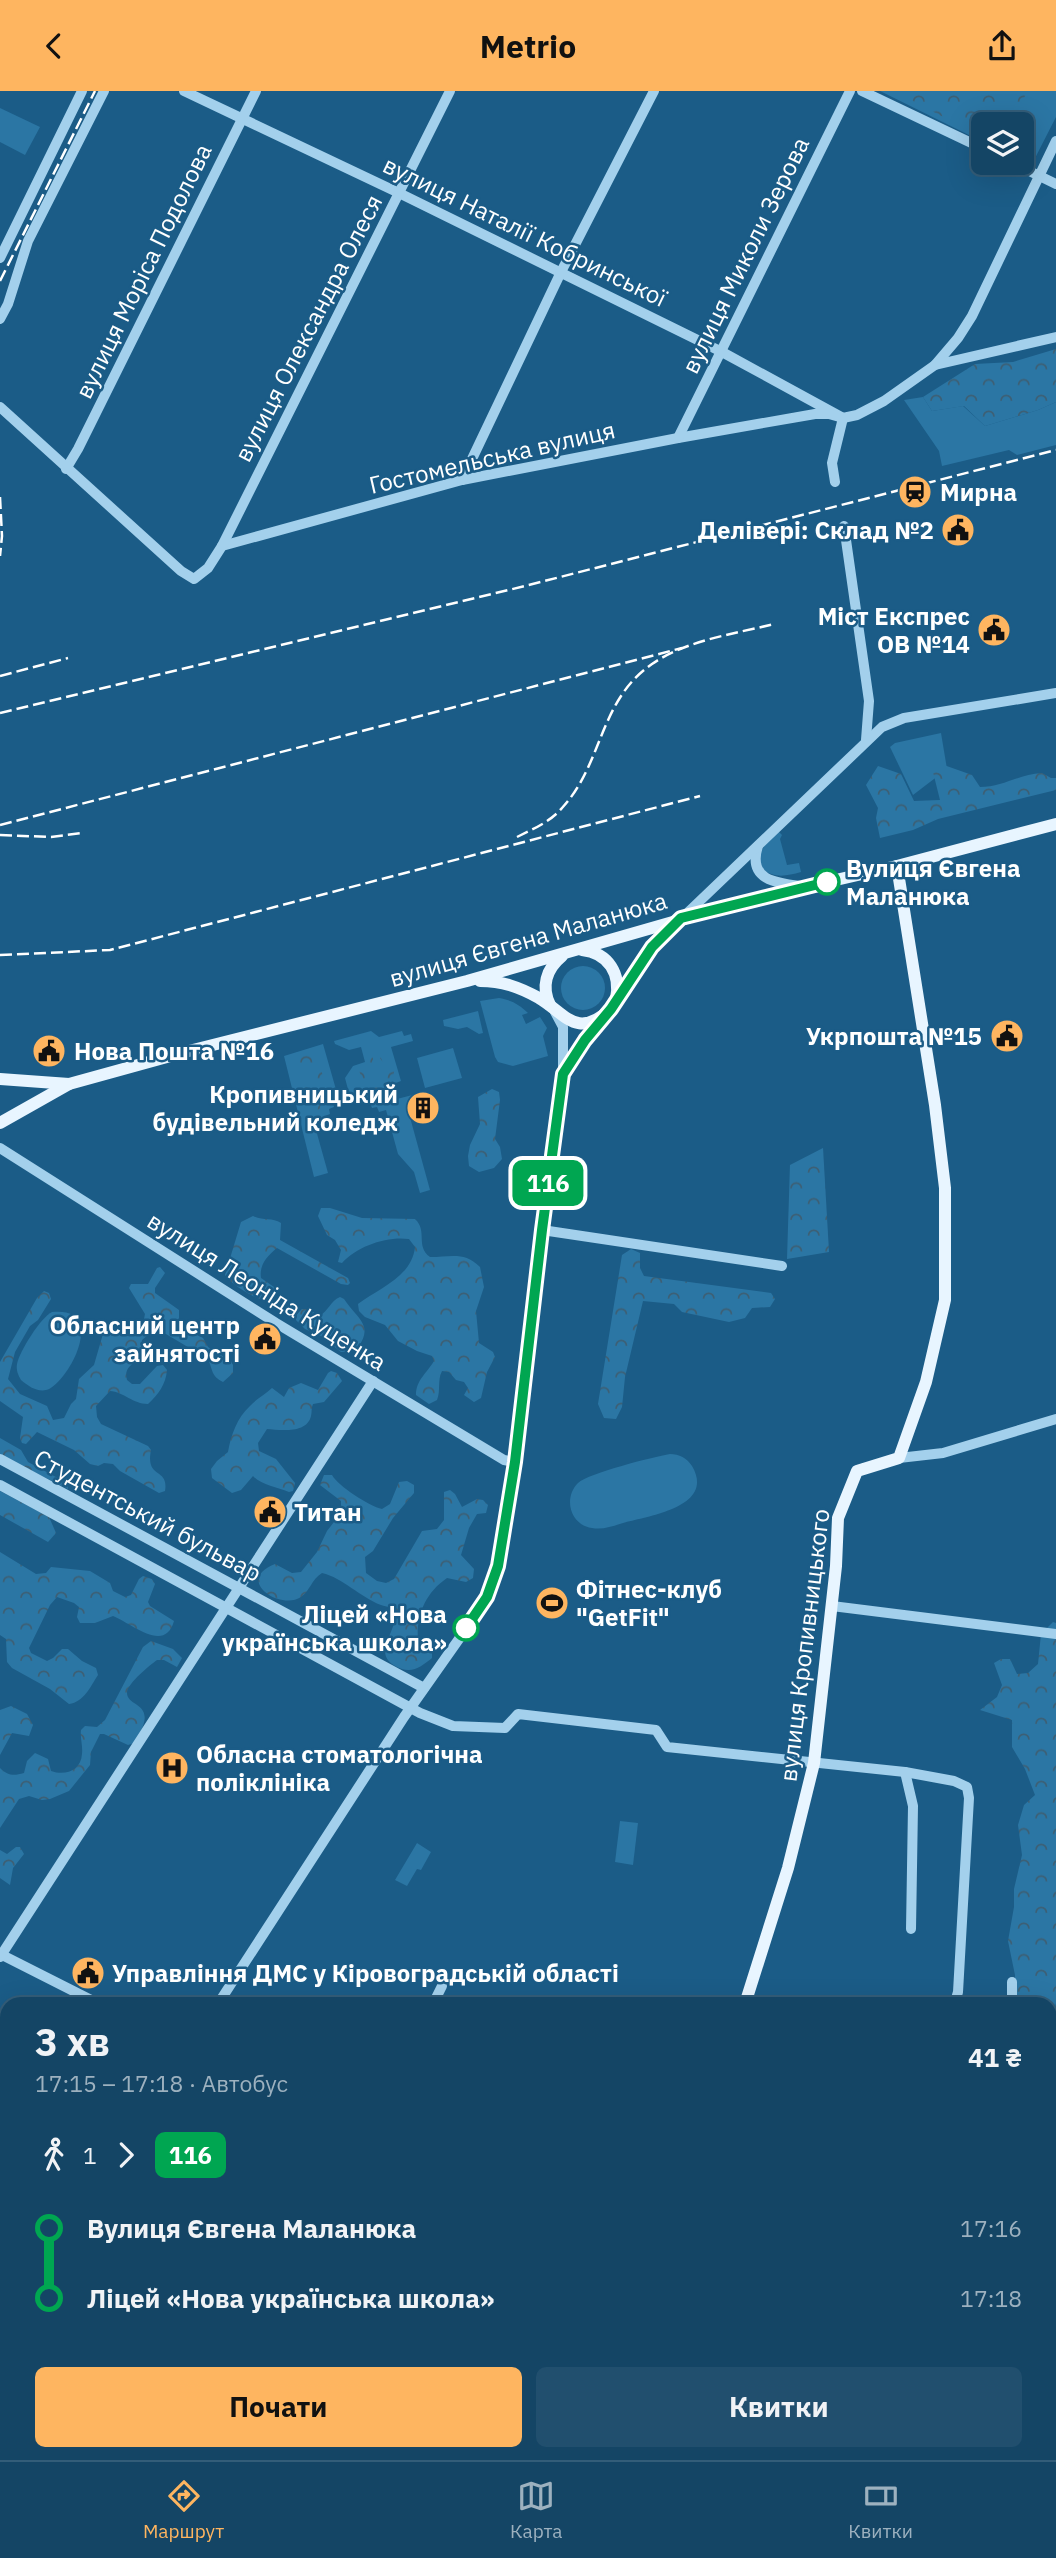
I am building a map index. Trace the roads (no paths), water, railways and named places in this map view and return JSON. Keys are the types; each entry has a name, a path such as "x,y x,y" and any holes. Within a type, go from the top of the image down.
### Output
{"main road":[{"path":"467,981 512,985 541,999 568,1020 591,1022 611,1009 652,947 681,918 1056,824"},
{"path":"897,866 935,1105 945,1188 945,1300 926,1383 899,1458"},
{"name":"вулиця Євгена Маланюка","path":"69,1084 467,981 681,918"},
{"path":"554,1011 545,992 547,976 555,962 572,951 593,952 612,966 618,988 611,1009"},
{"path":"0,1079 69,1084"},
{"path":"0,1123 69,1084"},
{"name":"вулиця Кропивницького","path":"747,1997 788,1868 814,1763 832,1606 838,1518 857,1471 899,1458"}],"street":[{"path":"0,258 82,91"},
{"path":"0,319 8,304 28,241 104,91"},
{"name":"вулиця Наталії Кобринської","path":"184,91 561,272 722,352 843,418"},
{"name":"вулиця Моріса Подолова","path":"66,469 256,91"},
{"name":"вулиця Олександра Олеся","path":"222,546 450,91"},
{"path":"462,480 561,272 654,91"},
{"name":"вулиця Миколи Зерова","path":"678,437 850,91"},
{"path":"862,91 971,143"},
{"path":"934,365 958,338 972,316 1056,141"},
{"path":"1034,172 1056,184"},
{"name":"Гостомельська вулиця","path":"222,546 462,480 678,437 815,414 843,418 857,415 884,401 934,365 1056,337"},
{"path":"0,407 181,571 194,579 208,568 222,546"},
{"path":"835,482 832,463 843,418"},
{"path":"844,526 869,701 866,740"},
{"name":"вулиця Євгена Маланюка","path":"681,918 882,727 904,718 1056,693"},
{"path":"758,846 755,861 765,878 773,882 807,886"},
{"path":"563,1074 585,1040 611,1009"},
{"path":"224,1997 410,1708 478,1612 493,1583 515,1462 563,1074 563,1027 554,1011"},
{"name":"вулиця Леоніда Куценка","path":"0,1148 276,1323 504,1460 515,1462"},
{"path":"542,1230 782,1266"},
{"path":"85,1997 0,1955 228,1608 373,1381"},
{"path":"899,1458 943,1453 1056,1419"},
{"name":"Студентський бульвар","path":"0,1459 424,1688"},
{"name":"Студентський бульвар","path":"0,1485 410,1708 453,1725 505,1728 519,1714 656,1730 667,1747 814,1763"},
{"path":"832,1606 1056,1634"},
{"path":"814,1763 905,1772 954,1781 967,1787 969,1798 956,1997"},
{"path":"905,1772 913,1805 911,1929"},
{"path":"1012,1982 1012,1997"},
{"path":"436,1997 442,1986"}],"railway":[{"path":"0,281 95,91"},
{"path":"0,713 525,586 1056,450"},
{"path":"0,497 0,556"},
{"path":"517,837 547,821 562,808 586,772 621,695 652,664 695,643 774,624"},
{"path":"0,825 682,648"},
{"path":"0,676 68,658"},
{"path":"0,955 110,950 700,796"},
{"path":"0,835 51,837 82,833"}],"place":[{"name":"Мирна","path":"915,492"},
{"name":"Делівері: Склад №2","path":"958,530"},
{"name":"Міст Експрес ОВ №14","path":"994,630"},
{"name":"Вулиця Євгена Маланюка","path":"827,882"},
{"name":"Укрпошта №15","path":"1007,1036"},
{"name":"Нова Пошта №16","path":"49,1051"},
{"name":"Кропивницький будівельний коледж","path":"423,1108"},
{"name":"Обласний центр зайнятості","path":"265,1339"},
{"name":"Титан","path":"270,1512"},
{"name":"Фітнес-клуб \"GetFit\"","path":"552,1603"},
{"name":"Ліцей «Нова українська школа»","path":"466,1628"},
{"name":"Обласна стоматологічна поліклініка","path":"172,1768"},
{"name":"Управління ДМС у Кіровоградській області","path":"88,1973"}]}
